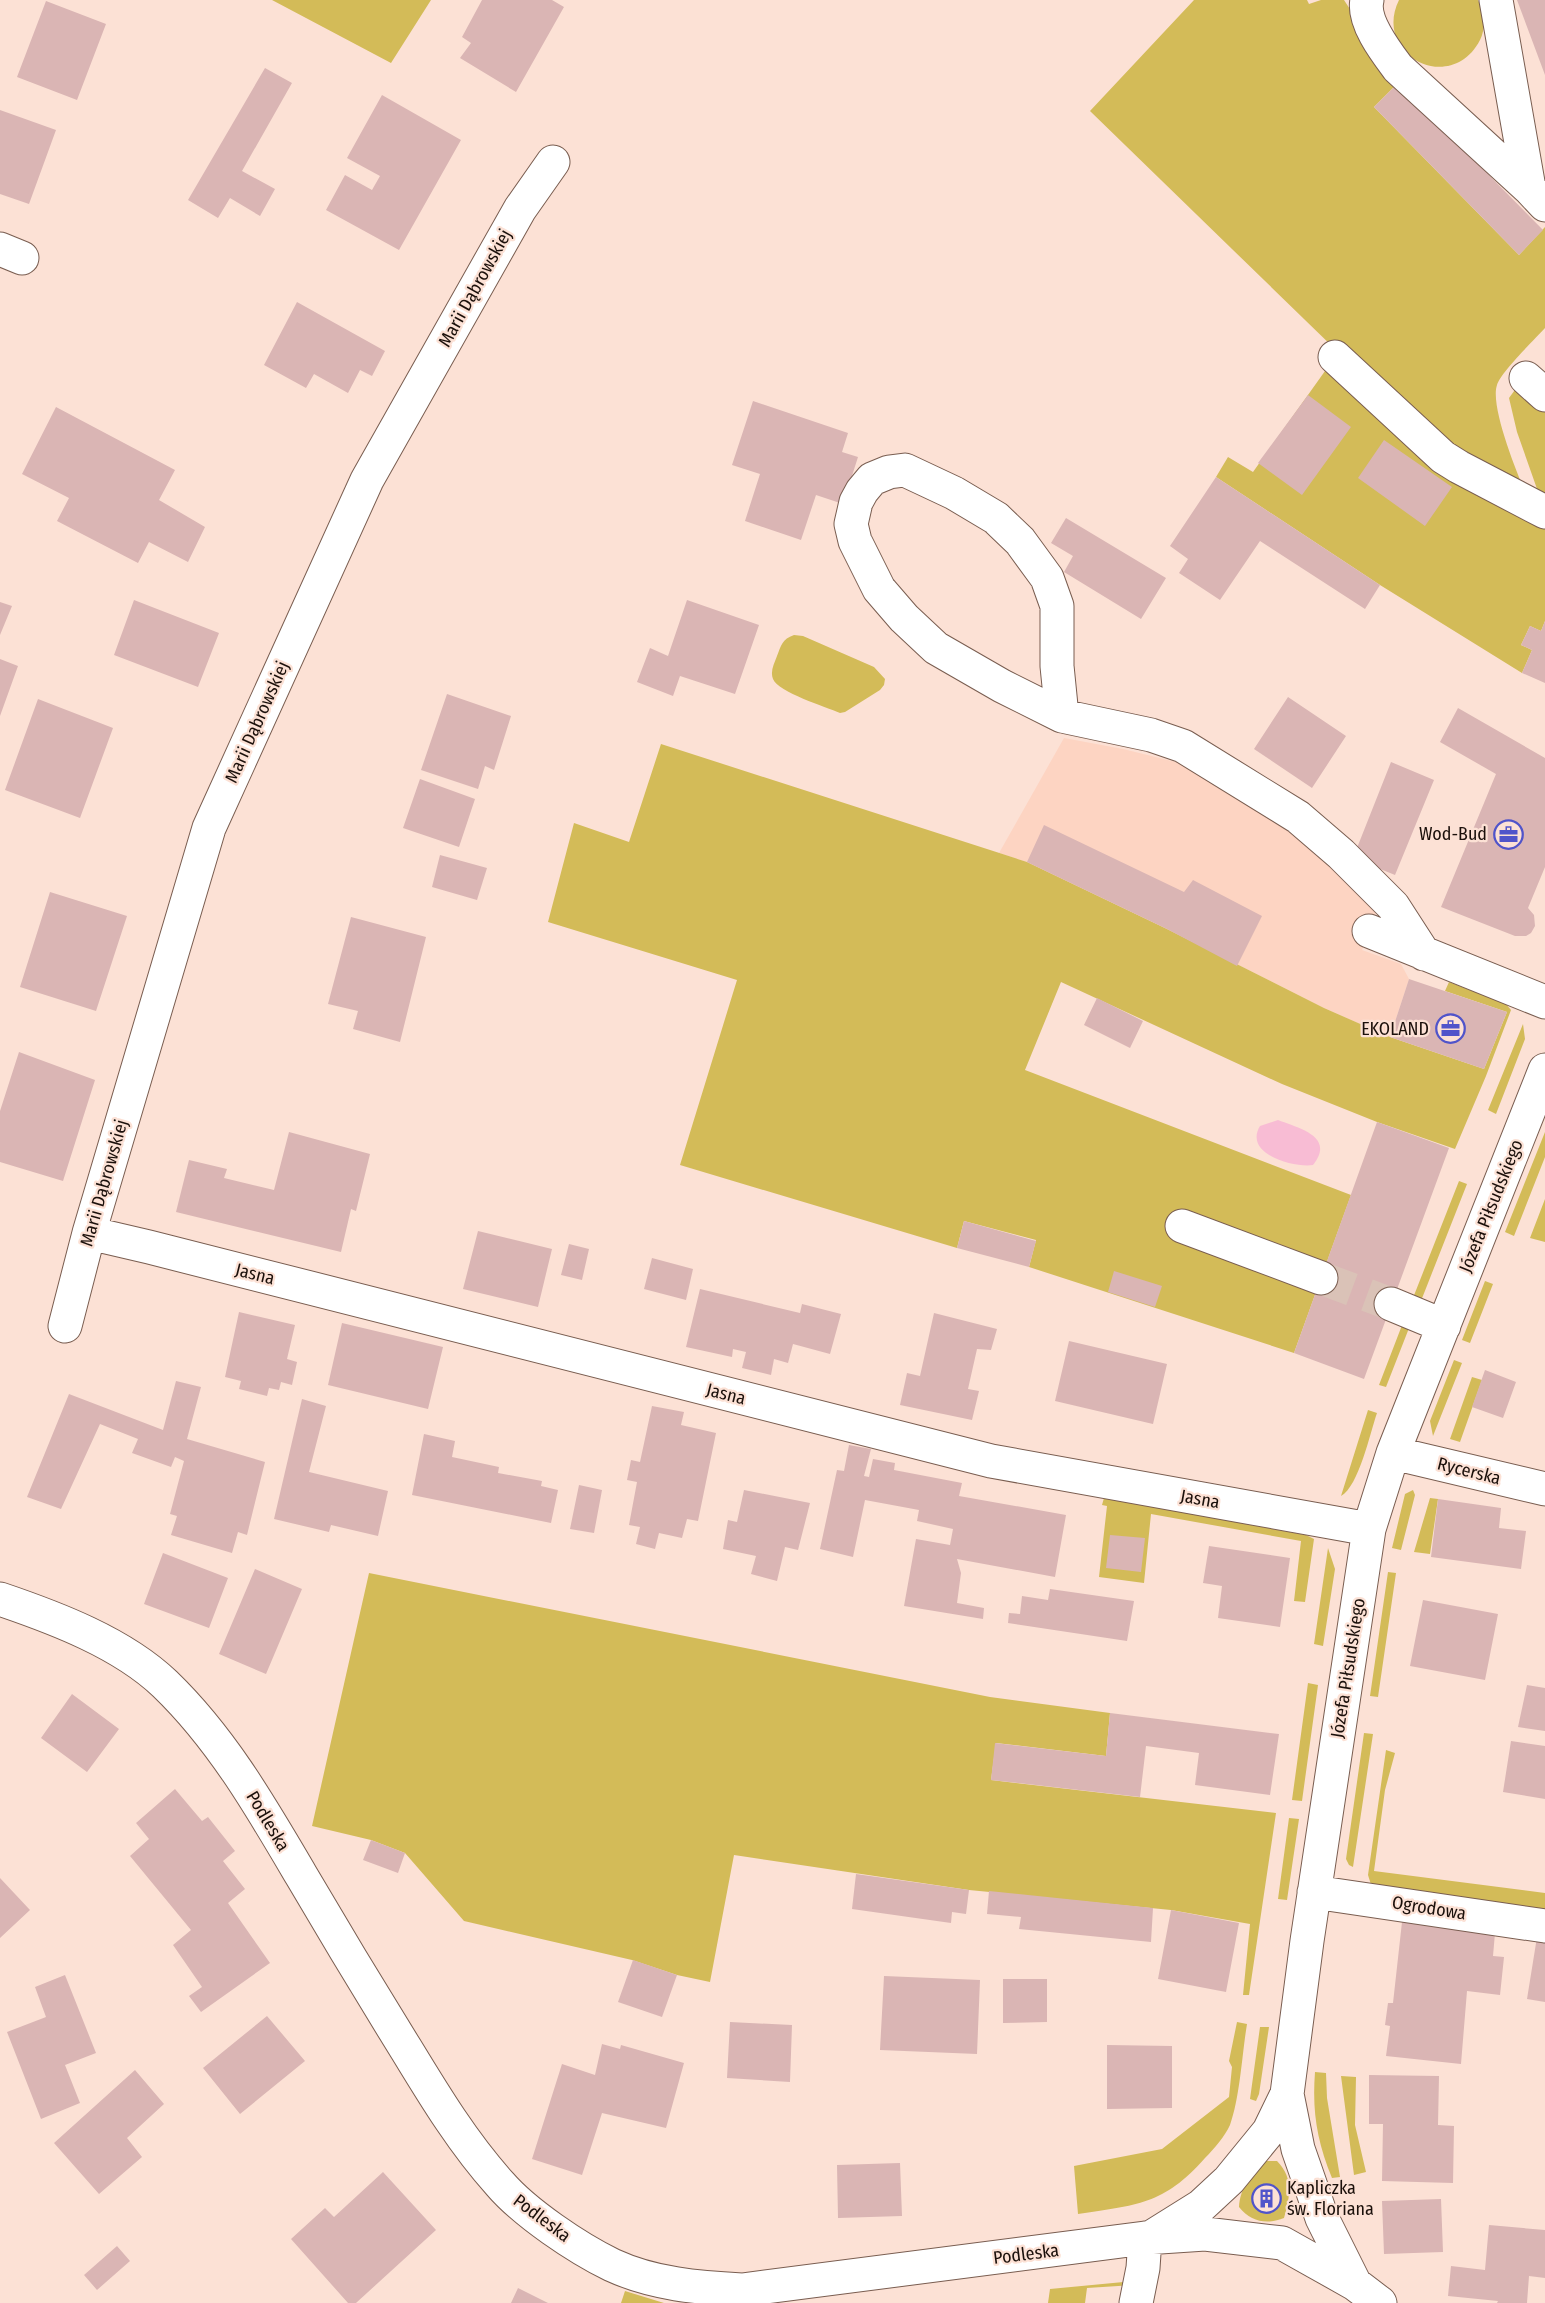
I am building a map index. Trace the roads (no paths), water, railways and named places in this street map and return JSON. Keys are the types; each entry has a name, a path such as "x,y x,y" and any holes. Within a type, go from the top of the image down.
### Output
{"street":[{"path":"1367,0 1370,22 1382,46 1398,68 1537,196"},
{"path":"1496,0 1537,196"},
{"name":"Marii Dąbrowskiej","path":"65,1326 89,1233 208,828 367,480 520,209 553,162"},
{"path":"1335,357 1443,457 1545,512"},
{"path":"1062,716 1057,666 1057,606 1047,578 1020,541 996,518 954,493 905,470 889,472 872,479 862,490 856,502 851,524 861,557 879,589 904,618 936,648 1002,686 1062,716 1151,735 1183,746 1298,817 1346,842 1393,906 1424,954"},
{"path":"1369,931 1545,1002"},
{"name":"Józefa Piłsudskiego","path":"1367,2293 1323,2218 1299,2149 1287,2094 1314,1892 1369,1529 1394,1453 1545,1070"},
{"path":"1182,1226 1321,1278"},
{"name":"Jasna","path":"89,1233 991,1461 1369,1529"},
{"path":"1391,1304 1444,1326"},
{"name":"Rycerska","path":"1394,1453 1545,1490"},
{"name":"Podleska","path":"0,1599 57,1619 125,1655 163,1683 212,1736 255,1797 420,2072 470,2148 502,2187 554,2231 613,2265 662,2281 706,2288 820,2292 1147,2238 1205,2234 1281,2244 1367,2293"},
{"name":"Ogrodowa","path":"1314,1892 1545,1926"},
{"path":"1136,2303 1147,2238 1202,2206 1229,2180 1269,2131 1287,2094"}],"tunnel":[{"path":"1321,1278 1391,1304"}],"place":[{"name":"Wod-Bud","path":"1508,834"},
{"name":"EKOLAND","path":"1450,1029"},
{"name":"Kapliczka św. Floriana","path":"1266,2198"}]}
